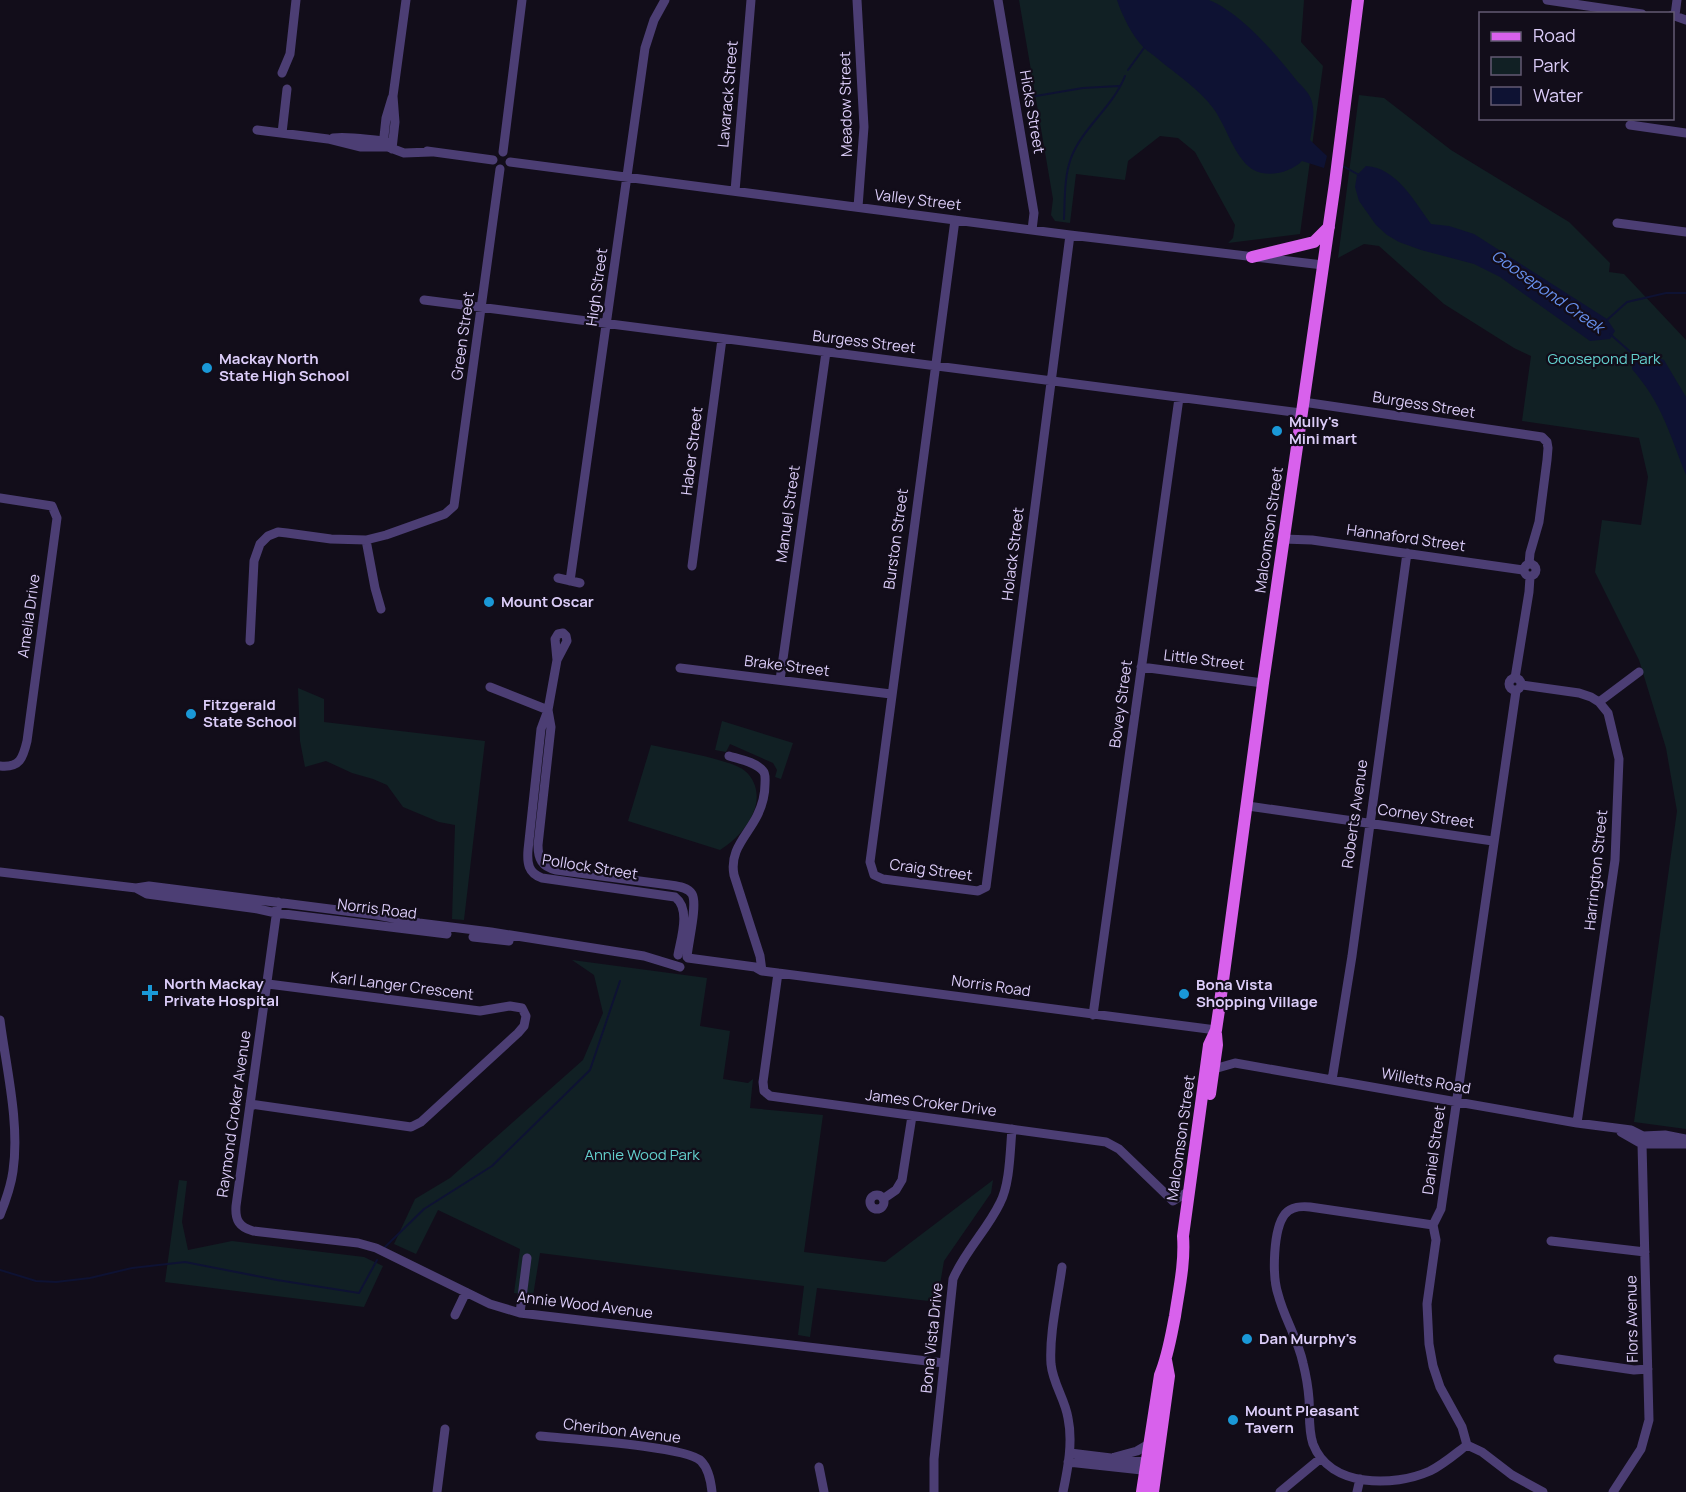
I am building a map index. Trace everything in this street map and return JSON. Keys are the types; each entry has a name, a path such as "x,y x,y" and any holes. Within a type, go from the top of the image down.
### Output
{"main road":[{"name":"Malcomson Street","path":"1153,1492 1149,1444 1184,1252 1190,1235 1214,1069 1216,1030 1263,683 1329,227 1358,0"},
{"path":"1252,257 1314,242 1329,227"},
{"name":"Malcomson Street","path":"1184,1252 1183,1236 1209,1045 1216,1030"},
{"name":"Malcomson Street","path":"1142,1492 1151,1467 1169,1376 1166,1360"}],"street":[{"path":"282,73 290,57 296,0"},
{"path":"387,145 386,118 393,96 406,0"},
{"path":"502,152 522,0"},
{"name":"High Street","path":"570,581 645,48 654,20 664,0"},
{"name":"Lavarack Street","path":"735,191 751,0"},
{"name":"Meadow Street","path":"857,0 864,127 858,207"},
{"name":"Hicks Street","path":"998,0 1034,213 1032,230"},
{"path":"1547,0 1628,12"},
{"path":"1677,0 1674,15 1686,20"},
{"path":"282,133 287,89"},
{"path":"1630,125 1686,133"},
{"path":"256,130 328,139 352,136 387,145 404,153 431,152 493,160"},
{"path":"502,152 507,155 510,162 508,167 500,170 494,165 493,160 497,153 502,152"},
{"name":"Valley Street","path":"510,162 1070,235 1323,265"},
{"name":"Green Street","path":"366,540 386,536 445,514 454,507 500,170"},
{"name":"Burston Street","path":"870,862 955,220"},
{"path":"1617,223 1686,232"},
{"name":"Holack Street","path":"988,876 1070,235"},
{"name":"Burgess Street","path":"424,300 1179,398 1302,407 1542,437"},
{"name":"Haber Street","path":"692,566 722,339"},
{"name":"Manuel Street","path":"780,680 826,352"},
{"name":"Bovey Street","path":"1093,1015 1179,398"},
{"name":"Daniel Street","path":"1467,1444 1462,1427 1440,1387 1433,1366 1429,1344 1427,1304 1436,1240 1433,1225 1441,1209 1493,841 1518,684 1514,671 1522,639 1529,592 1527,570 1539,522 1547,460 1548,448 1542,437"},
{"name":"Amelia Drive","path":"0,498 52,507 57,518 27,741 23,756 18,762 12,766 0,766"},
{"path":"250,641 254,561 260,544 268,536 278,532 331,539 366,540 366,553 381,609"},
{"name":"Hannaford Street","path":"1283,539 1312,540 1527,570"},
{"name":"Roberts Avenue","path":"1332,1080 1352,956 1368,824 1407,553"},
{"path":"558,578 580,583"},
{"name":"Pollock Street","path":"557,660 548,710 551,724 535,829 527,858 529,867 535,875 555,875 659,888 683,888"},
{"name":"Little Street","path":"1141,667 1263,683"},
{"name":"Brake Street","path":"680,668 891,694"},
{"path":"1518,684 1579,693 1599,702 1639,672"},
{"path":"490,687 548,710"},
{"name":"Harrington Street","path":"1577,1123 1615,860 1618,809 1619,759 1608,713 1599,702"},
{"path":"729,756 756,766 763,770 765,776 765,792 760,810 735,852 732,863 760,956 762,971"},
{"name":"Corney Street","path":"1248,806 1493,841"},
{"name":"Pollock Street","path":"535,829 539,856 544,865 555,875"},
{"path":"527,858 539,856"},
{"name":"Craig Street","path":"870,862 874,875 883,879 978,891 986,887 988,876"},
{"name":"Norris Road","path":"0,872 136,888 149,886 278,902 366,918"},
{"name":"Norris Road","path":"136,888 147,894 255,908 276,913 419,923 644,956 682,956 755,967 762,971 1216,1030"},
{"name":"Pollock Street","path":"659,888 677,898"},
{"path":"681,967 687,964 682,956 693,898 691,893 683,888 677,898 684,908 685,935"},
{"name":"Raymond Croker Avenue","path":"239,1224 235,1216 236,1206 278,902"},
{"name":"Norris Road","path":"644,956 681,967 696,966 755,973 762,971"},
{"name":"James Croker Drive","path":"778,973 763,1082 763,1088 768,1095 775,1098 1106,1142 1119,1149 1173,1201 1189,1191"},
{"name":"Karl Langer Crescent","path":"250,1104 411,1127 421,1122 519,1033 524,1026 526,1016 522,1008 516,1007 480,1011 268,984"},
{"path":"0,1020 15,1139 14,1170 0,1215"},
{"name":"Willetts Road","path":"1214,1069 1235,1063 1613,1129 1642,1140 1686,1144"},
{"path":"883,1199 896,1190 903,1178 912,1116"},
{"name":"Bona Vista Drive","path":"934,1492 934,1459 953,1279 966,1254 1001,1202 1005,1188 1012,1129"},
{"name":"Willetts Road","path":"1642,1140 1665,1135 1686,1139"},
{"name":"Flors Avenue","path":"1613,1492 1641,1449 1649,1420 1642,1140"},
{"path":"1433,1225 1305,1206 1289,1210 1281,1221 1274,1276 1278,1295 1301,1353 1308,1382 1309,1428 1313,1445 1321,1458 1336,1470 1360,1479 1389,1481 1419,1475 1443,1464 1467,1444 1482,1452 1512,1475 1543,1492"},
{"name":"Annie Wood Avenue","path":"239,1224 253,1231 358,1243 376,1248 489,1304 520,1313 944,1363"},
{"path":"1551,1241 1645,1252"},
{"path":"520,1313 527,1258"},
{"path":"1062,1267 1051,1348 1051,1364 1068,1418 1069,1457 1063,1492"},
{"path":"455,1315 466,1292"},
{"path":"1558,1359 1634,1370 1648,1369"},
{"path":"437,1492 445,1429"},
{"name":"Cheribon Avenue","path":"540,1436 678,1450 701,1460 707,1471 712,1492"},
{"path":"1110,1458 1137,1451 1149,1444"},
{"path":"1069,1457 1110,1458 1151,1467"},
{"path":"1069,1457 1151,1467"},
{"path":"1280,1492 1321,1458"},
{"path":"819,1467 824,1492"},
{"path":"1357,1492 1360,1479"}],"green space":[{"path":"1019,0 1304,0 1301,42 1323,66 1300,234 1228,243 1233,238 1235,225 1195,152 1178,138 1160,136 1128,161 1125,180 1076,174 1070,223 1055,221 1051,215 1053,199"},
{"name":"Goosepond Park","path":"1359,95 1384,98 1451,150 1569,222 1610,263 1609,272 1624,274 1686,340 1686,1129 1634,1122 1677,811 1666,748 1639,660 1595,572 1602,520 1641,525 1648,477 1639,438 1522,421 1531,356 1514,348 1444,304 1379,246 1364,244 1338,258"},
{"path":"298,688 324,699 324,722 485,741 464,920 452,919 455,825 439,822 403,807 387,785 373,779 352,773 326,761 305,767 300,741"},
{"path":"722,721 793,743 781,779 775,777 777,770 773,763 730,744 726,752 715,750"},
{"path":"651,745 701,755 738,767 749,775 756,788 755,808 746,827 731,842 720,850 628,821"},
{"name":"Annie Wood Park","path":"572,960 707,978 700,1026 730,1031 723,1079 748,1083 753,1079 750,1108 823,1115 804,1252 885,1262 993,1180 991,1193 944,1261 937,1302 817,1288 810,1337 798,1335 804,1286 540,1253 533,1296 514,1293 520,1249 438,1210 416,1254 394,1244 415,1199 450,1178 583,1060 603,1013 594,975"},
{"path":"179,1180 187,1181 182,1222 188,1250 232,1241 364,1257 383,1266 364,1307 165,1282"}],"water":[{"path":"1117,0 1209,0 1233,14 1268,47 1309,94 1313,114 1310,140 1327,156 1324,168 1302,161 1279,173 1265,174 1252,169 1240,157 1218,115 1207,101 1135,38"},
{"path":"1366,166 1377,168 1396,179 1431,224 1449,226 1474,234 1607,319 1615,331 1610,339 1590,341 1500,277 1474,264 1421,250 1387,235 1376,225 1359,201 1355,187 1357,175"},
{"path":"1643,352 1664,360 1686,397 1686,475 1658,407 1632,369 1633,356"}],"waterway":[{"path":"1128,70 1144,48"},
{"path":"1064,219 1066,180 1071,158 1082,137 1113,98 1125,76"},
{"path":"1024,98 1083,88 1119,86"},
{"name":"Goosepond Creek","path":"1341,165 1359,175"},
{"path":"1607,320 1627,302 1666,293 1686,293"},
{"name":"Goosepond Creek","path":"1610,334 1635,356"},
{"path":"385,1247 424,1209 492,1166 590,1070 620,981"},
{"path":"0,1270 36,1281 56,1282 90,1278 132,1268 185,1262 359,1293 377,1260"}],"place":[{"name":"Mackay North State High School","path":"207,368"},
{"name":"Mully's Mini mart","path":"1277,431"},
{"name":"Mount Oscar","path":"489,602"},
{"name":"Fitzgerald State School","path":"191,714"},
{"name":"North Mackay Private Hospital","path":"150,993"},
{"name":"Bona Vista Shopping Village","path":"1184,994"},
{"name":"Dan Murphy's","path":"1247,1339"},
{"name":"Mount Pleasant Tavern","path":"1233,1420"}]}
